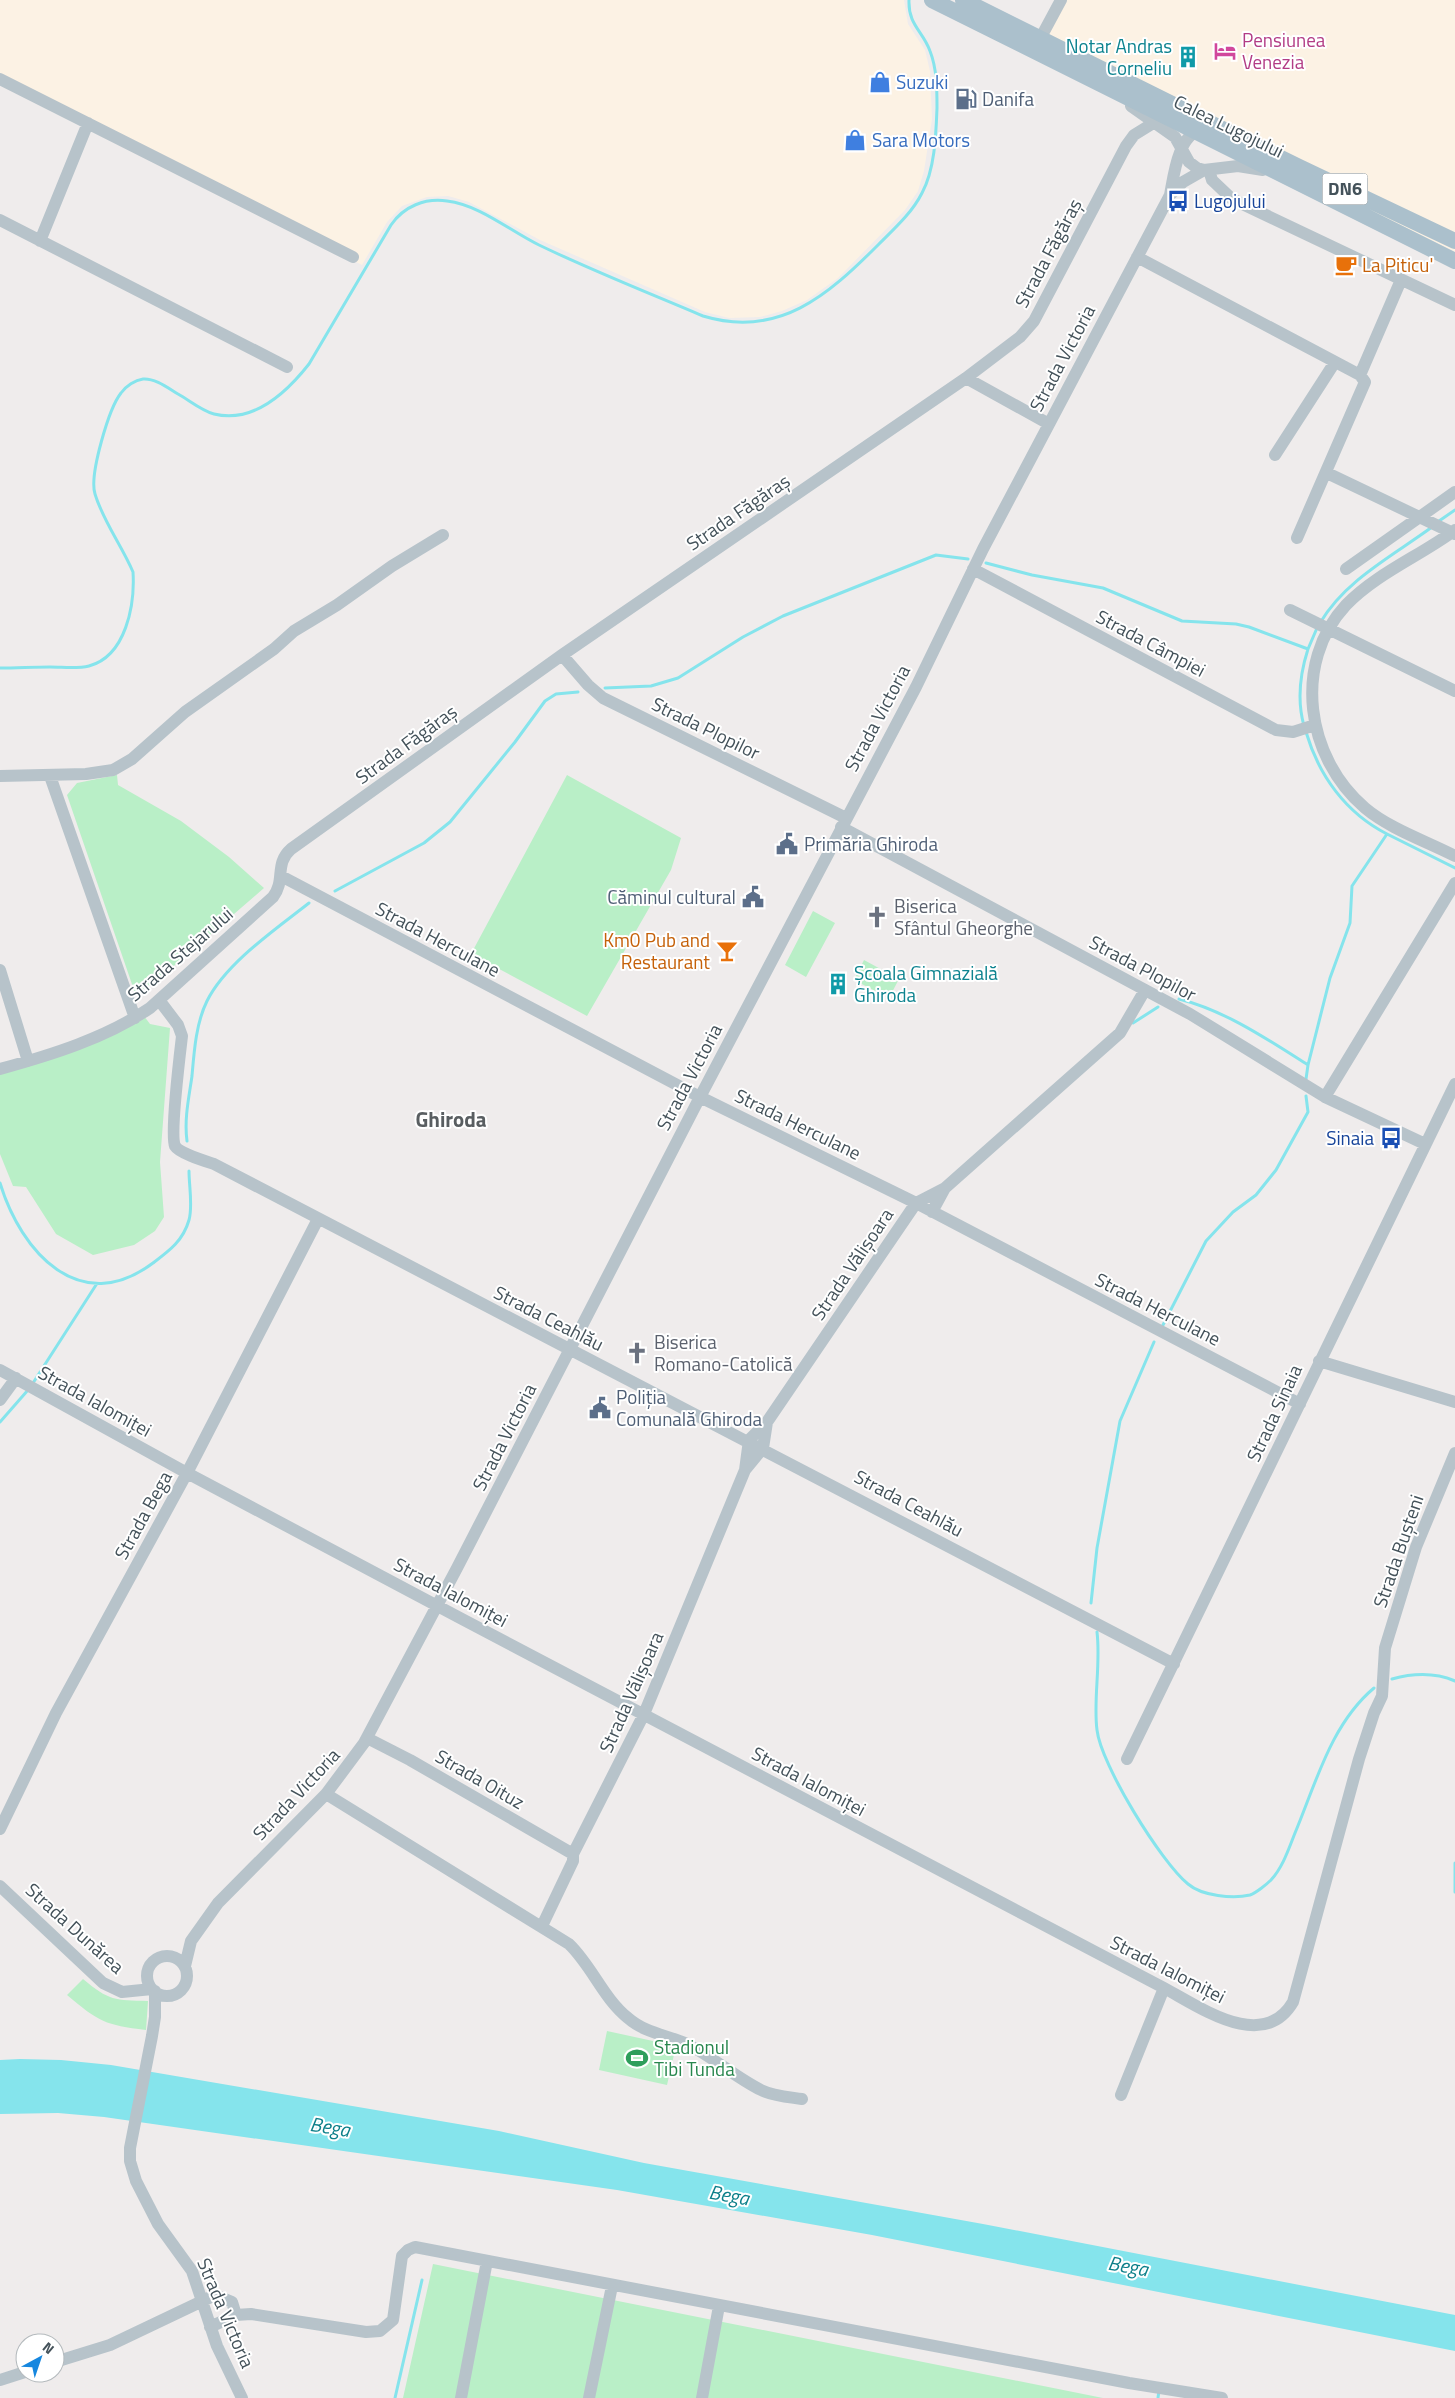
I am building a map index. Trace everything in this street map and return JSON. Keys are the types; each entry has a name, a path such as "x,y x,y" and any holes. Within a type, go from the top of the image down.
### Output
{"main road":[{"name":"Calea Lugojului","path":"932,0 1455,261"},
{"name":"Calea Lugojului","path":"963,0 1235,135 1455,241"}],"street":[{"path":"1040,39 1061,0"},
{"path":"0,79 352,257"},
{"path":"1098,83 1175,137 1189,162 1206,170 1212,180 1232,199 1455,305"},
{"name":"Strada Făgăraș","path":"281,876 282,861 291,849 562,655 966,378 1030,326 1042,307 1126,146 1134,135 1155,122"},
{"path":"40,241 88,123"},
{"path":"1194,132 1208,128 1235,135"},
{"name":"Strada Victoria","path":"185,1966 191,1942 218,1903 326,1794 354,1759 367,1738 916,686 983,549 1170,194 1182,148 1187,138 1194,132"},
{"name":"Strada Victoria","path":"1170,194 1183,182 1206,170 1238,166 1277,173"},
{"path":"0,220 287,366"},
{"path":"1137,257 1362,378"},
{"path":"1297,538 1327,473 1401,280"},
{"path":"1275,455 1335,362"},
{"path":"966,378 1049,424"},
{"path":"1327,473 1423,520 1451,531"},
{"path":"1346,569 1423,520 1455,492"},
{"path":"1451,531 1362,591 1322,626 1312,681 1308,727 1330,762 1361,804 1378,817 1455,856"},
{"path":"0,776 50,776 113,770 122,765 208,694 274,649 294,631 392,566 443,535"},
{"name":"Strada Câmpiei","path":"973,569 1276,730 1286,732 1308,727"},
{"path":"1290,610 1455,691"},
{"name":"Strada Plopilor","path":"562,655 588,685 603,698 844,822 1190,1014 1325,1097 1425,1144"},
{"path":"50,776 135,1018"},
{"name":"Strada Stejarului","path":"0,1069 86,1040 135,1018 159,1000 273,897 281,883 281,876"},
{"name":"Strada Herculane","path":"281,876 700,1097 924,1207 1300,1404"},
{"path":"1325,1097 1455,884"},
{"path":"0,970 28,1061"},
{"name":"Strada Vălișoara","path":"542,1926 573,1861 573,1854 644,1714 745,1470 767,1422 924,1207 1120,1033 1145,990"},
{"name":"Strada Ceahlău","path":"159,1000 178,1025 182,1036 174,1130 175,1146 180,1151 214,1164 570,1351 756,1444 1174,1664"},
{"name":"Strada Sinaia","path":"1127,1759 1455,1084"},
{"name":"Strada Vălișoara","path":"924,1207 945,1188"},
{"name":"Strada Bega","path":"0,1829 56,1712 187,1473 318,1219"},
{"path":"1319,1361 1455,1402"},
{"name":"Strada Ialomiței","path":"0,1370 187,1473 437,1606 1164,1988 1227,2020 1241,2025 1260,2025 1288,2011 1293,2002 1359,1759 1382,1696 1385,1664"},
{"path":"0,1400 26,1384"},
{"name":"Strada Bușteni","path":"1385,1664 1385,1648 1416,1547 1455,1453"},
{"name":"Strada Oituz","path":"367,1738 410,1760 573,1854"},
{"path":"326,1794 569,1944 582,1956 613,2003 628,2018 652,2032 671,2037 689,2045 763,2091 802,2099"},
{"name":"Strada Dunărea","path":"0,1886 103,1983 116,1990 128,1992 154,1990"},
{"name":"Strada Victoria","path":"169,1956 191,1942"},
{"path":"169,1956 180,1960 185,1966 188,1977 184,1987 170,1995 154,1990 148,1974 152,1963 157,1958 169,1956"},
{"name":"Strada Dunărea","path":"128,1992 148,1974"},
{"path":"1121,2095 1164,1988"},
{"name":"Strada Victoria","path":"154,1990 155,2017 130,2148 130,2161 136,2181 158,2224 192,2271 210,2327 242,2398"},
{"name":"Strada Victoria","path":"155,2017 170,1995"},
{"path":"210,2327 236,2315 251,2314 366,2332 380,2331 393,2320 402,2256 408,2250 415,2247 1128,2383 1222,2398"},
{"path":"461,2398 487,2261"},
{"path":"589,2398 612,2286"},
{"path":"65,2359 110,2345 182,2312 201,2300 215,2295 226,2298 234,2306 236,2315"},
{"path":"702,2398 719,2306"},
{"path":"0,2380 15,2375"}],"shaded area":[{"path":"0,0 904,0 908,24 925,50 930,71 932,119 924,171 918,191 905,210 838,278 807,300 782,311 760,317 729,318 705,312 540,240 469,202 448,196 427,197 402,206 387,222 362,265 0,79"},
{"path":"1057,0 1455,0 1455,252 1033,44"}],"green space":[{"path":"117,775 118,785 181,821 229,857 264,888 154,983 135,993 67,795 77,783"},
{"path":"567,775 681,838 671,870 587,1016 471,954"},
{"path":"813,911 835,923 806,977 785,965"},
{"path":"864,960 899,979 889,998 854,980"},
{"path":"144,1016 150,1024 170,1028 160,1162 164,1217 155,1231 134,1245 93,1255 56,1234 26,1187 13,1186 0,1154 0,1074"},
{"path":"83,1979 99,1992 113,1998 148,2001 146,2030 103,2021 67,1995"},
{"name":"Stadionul Tibi Tunda","path":"607,2031 676,2046 667,2085 599,2070"},
{"path":"433,2264 1103,2398 403,2398"}],"water":[{"name":"Bega","path":"0,2060 61,2060 111,2065 499,2131 644,2163 983,2224 1455,2315 1455,2351 872,2235 617,2190 104,2117 58,2113 0,2114"}],"waterway":[{"path":"0,668 75,668 89,666 102,660 112,652 126,628 132,599 133,572 98,504 94,485 101,442 111,412 123,390 137,381 148,379 166,386 205,410 214,414 229,416 256,410 268,403 280,395 309,364 391,225 396,218 409,208 423,202 439,200 459,203 483,213 559,255 703,316 730,322 755,322 779,317 821,296 859,263 902,220 918,200 930,173 936,129 937,94 935,72 927,44 913,22 909,9 909,0"},
{"path":"1439,521 1455,510"},
{"path":"1320,623 1330,608 1356,581 1432,527"},
{"path":"605,688 651,686 678,678 743,637 783,616 936,555 968,559"},
{"path":"986,563 1032,575 1103,588 1182,621 1236,624 1308,649 1300,688 1304,726"},
{"path":"1308,649 1317,628"},
{"path":"335,891 424,843 450,822 515,742 545,701 556,694 578,692"},
{"path":"1306,732 1318,764 1336,792 1359,815 1387,834 1352,886 1350,923 1330,978 1306,1079"},
{"path":"1387,834 1455,868"},
{"path":"187,1141 186,1116 195,1048 200,1019 207,1001 215,987 239,960 267,935 309,903"},
{"path":"1179,999 1230,1018 1308,1065"},
{"path":"1133,1023 1158,1007"},
{"path":"1163,1325 1206,1241 1233,1212 1256,1195 1276,1170 1308,1112 1306,1096"},
{"path":"0,1183 10,1209 22,1232 38,1253 57,1270 78,1280 101,1283 126,1278 153,1263 170,1250 179,1240 190,1214 189,1171"},
{"path":"33,1383 96,1285"},
{"path":"1091,1603 1097,1548 1120,1421 1154,1342"},
{"path":"0,1422 28,1390"},
{"path":"1097,1632 1097,1730 1109,1766 1148,1835 1177,1873 1194,1888 1218,1896 1235,1897 1250,1895 1264,1886 1275,1875 1285,1857 1326,1755 1346,1719 1374,1688"},
{"path":"1392,1679 1424,1674 1455,1681"},
{"path":"1455,1863 1455,1892"},
{"path":"395,2398 422,2280"},
{"path":"1158,2398 1159,2390"}],"place":[{"name":"Pensiunea Venezia","path":"1225,51"},
{"name":"Notar Andras Corneliu","path":"1188,57"},
{"name":"Suzuki","path":"880,82"},
{"name":"Danifa","path":"966,99"},
{"name":"Sara Motors","path":"855,140"},
{"name":"Lugojului","path":"1178,201"},
{"name":"La Piticu'","path":"1346,265"},
{"name":"Primăria Ghiroda","path":"787,844"},
{"name":"Căminul cultural","path":"753,897"},
{"name":"Biserica Sfântul Gheorghe","path":"877,917"},
{"name":"Km0 Pub and Restaurant","path":"727,951"},
{"name":"Școala Gimnazială Ghiroda","path":"838,984"},
{"name":"Sinaia","path":"1391,1138"},
{"name":"Biserica Romano-Catolică","path":"637,1353"},
{"name":"Poliția Comunală Ghiroda","path":"600,1408"},
{"name":"Stadionul Tibi Tunda","path":"637,2058"}],"district":[{"name":"Ghiroda","path":"451,1120"}]}
